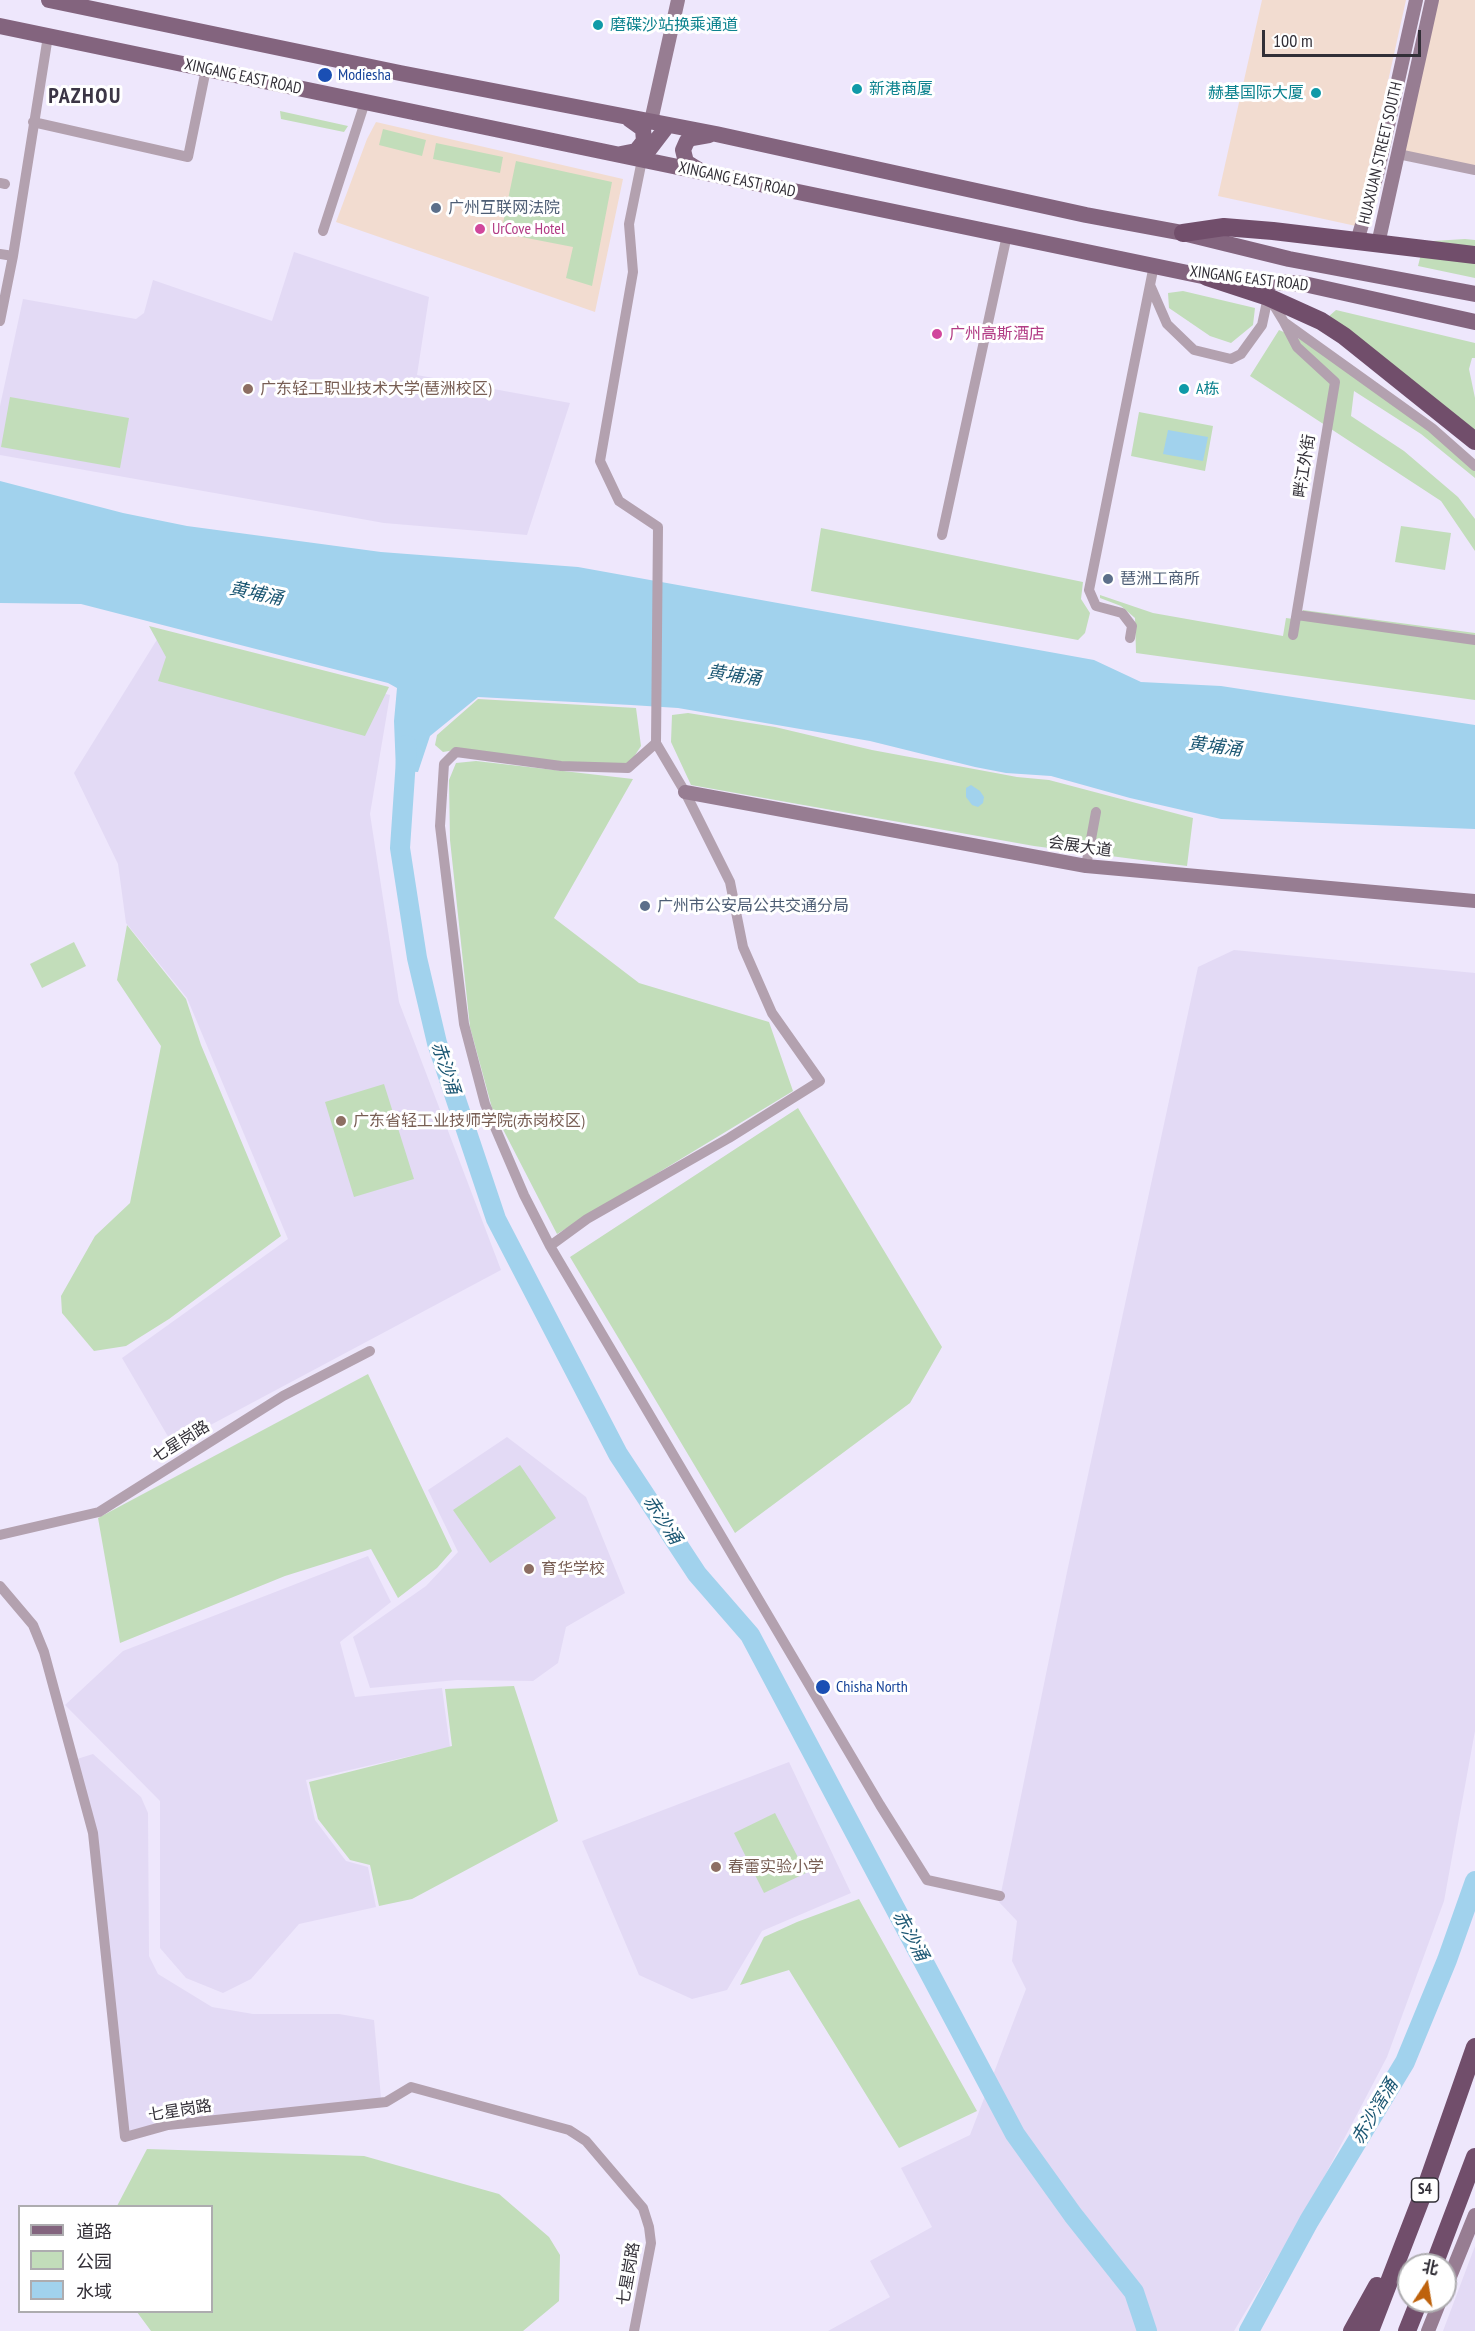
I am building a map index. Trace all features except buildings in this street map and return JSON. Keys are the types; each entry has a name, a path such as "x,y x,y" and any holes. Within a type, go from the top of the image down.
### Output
{"highway":[{"path":"1183,233 1224,227 1475,255"},
{"path":"1207,277 1293,307 1344,336 1475,441"},
{"name":"S4","path":"1370,2331 1417,2210 1475,2047"},
{"name":"S4","path":"1439,2253 1475,2157"},
{"path":"1352,2331 1417,2210"},
{"path":"1407,2331 1414,2313"}],"main road":[{"name":"XINGANG EAST ROAD","path":"58,1 400,73 716,134 1074,212 1183,233 1289,260 1475,294"},
{"name":"XINGANG EAST ROAD","path":"0,26 1207,277 1304,284 1475,322"},
{"path":"617,155 636,151 644,141 643,129 624,116"},
{"path":"642,160 668,125"},
{"path":"708,174 686,162 684,145 692,138 716,134"}],"street":[{"path":"651,121 678,0"},
{"name":"HUAXUAN STREET SOUTH","path":"1357,241 1377,175 1416,0"},
{"name":"HUAXUAN STREET SOUTH","path":"1378,244 1432,0"},
{"path":"0,321 13,256 48,36"},
{"path":"33,122 188,157 206,69"},
{"path":"323,231 365,102"},
{"path":"1398,154 1475,170"},
{"path":"549,1246 565,1233 729,1138 820,1081 772,1013 743,947 730,882 685,792 656,743 658,527 620,501 600,461 633,272 629,224 642,160"},
{"path":"942,535 1007,235"},
{"path":"0,254 13,256"},
{"path":"1130,638 1132,626 1122,613 1096,606 1093,588 1154,265"},
{"path":"1150,285 1167,324 1194,350 1231,359 1241,354 1262,325 1268,297"},
{"path":"1268,297 1284,322 1432,428 1475,466"},
{"name":"畔江外街","path":"1284,322 1297,347 1335,382 1293,635"},
{"path":"1296,615 1475,640"},
{"path":"656,743 628,768 561,765 456,752 444,764 440,826 464,1024 485,1104 524,1195 549,1246 880,1805 927,1880 1000,1896"},
{"name":"会展大道","path":"685,792 1086,866 1475,901"},
{"path":"1086,866 1096,812"},
{"name":"七星岗路","path":"0,1535 99,1512 283,1396 370,1352"},
{"name":"七星岗路","path":"0,1586 33,1624 44,1652 93,1833 125,2137 168,2125 386,2102 411,2087 569,2130 586,2141 643,2208 651,2243 634,2331"},
{"path":"1457,2259 1475,2215"},
{"path":"1428,2331 1435,2313"}],"shaded area":[{"path":"1262,0 1406,0 1356,226 1218,196"},
{"path":"1436,0 1475,0 1475,166 1403,153"},
{"path":"376,122 623,179 595,312 336,222 367,139"},
{"name":"广东轻工职业技术大学(琶洲校区)","path":"294,252 429,297 417,375 570,403 527,535 384,523 0,455 0,406 23,299 136,319 144,313 153,280 272,321"},
{"name":"广东省轻工业技师学院(赤岗校区)","path":"158,638 390,695 370,814 399,1002 501,1270 173,1445 122,1358 288,1239 187,998 126,923 118,864 74,773"},
{"path":"1234,950 1475,973 1475,1731 1444,1901 1387,2057 1311,2202 1234,2331 828,2331 890,2297 870,2261 932,2227 901,2168 970,2135 1026,1989 1012,1961 1017,1921 999,1902 1067,1572 1198,967"},
{"name":"育华学校","path":"507,1437 586,1497 625,1593 566,1627 558,1663 533,1681 457,1680 370,1688 353,1637 426,1586 458,1552 428,1490"},
{"path":"368,1556 391,1602 340,1642 355,1697 442,1688 450,1747 306,1780 315,1820 346,1861 368,1867 376,1907 299,1924 251,1979 223,1993 186,1978 160,1948 160,1801 65,1705 123,1651"},
{"path":"93,1754 141,1797 148,1813 149,1956 158,1974 212,2007 253,2014 339,2014 374,2020 381,2098 128,2133 110,1958 77,1759"},
{"name":"春蕾实验小学","path":"789,1762 851,1893 762,1931 727,1990 692,1999 639,1975 582,1841"},
{"path":"1475,2246 1475,2331 1443,2331 1450,2313 1457,2313 1457,2294"}],"green space":[{"path":"280,111 348,126 344,132 281,119"},
{"path":"383,129 426,140 422,156 379,145"},
{"path":"436,143 503,157 500,173 433,159"},
{"path":"516,161 612,182 592,286 566,278 573,247 501,233"},
{"path":"1475,240 1475,278 1418,266 1421,254 1433,241"},
{"path":"1183,291 1255,308 1253,325 1231,343 1210,336 1169,308 1168,293"},
{"path":"1336,310 1475,343 1475,358 1472,358 1469,369 1475,398 1475,432 1328,317"},
{"path":"1279,330 1311,344 1437,437 1475,471 1475,478 1421,434 1354,391 1351,416 1404,451 1458,497 1475,519 1475,551 1441,501 1250,376"},
{"path":"10,397 129,418 120,468 1,447"},
{"path":"1139,412 1213,426 1205,471 1131,456"},
{"path":"1401,526 1451,533 1445,570 1395,562"},
{"path":"821,528 1083,582 1081,599 1090,613 1085,633 1078,640 811,591"},
{"path":"1100,595 1153,613 1283,636 1286,618 1301,620 1303,610 1475,633 1475,700 1136,653 1135,618 1121,606 1100,598"},
{"path":"149,626 389,687 365,736 158,681 166,657"},
{"path":"478,699 636,708 641,746 628,766 563,764 461,749 443,752 435,745 437,735"},
{"path":"688,713 775,727 872,750 1017,777 1049,780 1193,818 1187,866 1034,846 691,785 671,742 672,715"},
{"path":"476,761 633,779 554,918 639,983 769,1022 793,1091 557,1234 492,1108 470,1027 450,840 449,780 456,763"},
{"path":"127,925 186,999 201,1045 281,1236 169,1319 126,1346 94,1351 62,1313 61,1296 95,1236 130,1203 161,1046 117,980"},
{"path":"74,942 86,966 42,988 30,964"},
{"path":"384,1084 414,1179 354,1197 325,1102"},
{"path":"798,1108 942,1347 910,1403 735,1533 570,1257"},
{"path":"368,1374 452,1551 437,1568 398,1598 371,1549 285,1576 120,1643 98,1518"},
{"path":"520,1465 556,1518 490,1563 453,1510"},
{"path":"514,1686 558,1821 412,1899 379,1906 370,1865 350,1860 318,1819 309,1782 452,1746 445,1689"},
{"path":"775,1813 806,1873 764,1893 734,1833"},
{"path":"859,1899 977,2111 899,2148 789,1970 740,1985 764,1937"},
{"path":"147,2149 364,2156 499,2194 549,2237 560,2255 559,2301 523,2331 151,2331 138,2313 213,2313 213,2205 118,2205"}],"water":[{"path":"1168,430 1208,437 1203,461 1163,454"},
{"name":"黄埔涌","path":"0,481 123,513 187,526 381,552 578,567 1094,660 1141,682 1221,686 1475,725 1475,829 1221,819 1130,798 1051,776 1006,773 870,741 678,708 631,705 478,697 430,736 418,772 396,771 394,721 397,688 388,683 81,604 0,603"},
{"path":"971,785 984,797 983,803 978,807 972,805 966,797 966,788"}],"waterway":[{"name":"赤沙涌","path":"407,745 400,848 417,958 437,1043 496,1219 618,1454 697,1574 750,1635 1015,2134 1073,2215 1134,2292 1147,2331"},
{"name":"赤沙滘涌","path":"1249,2331 1309,2221 1405,2062 1447,1960 1475,1881"}],"place":[{"name":"磨碟沙站换乘通道","path":"598,25"},
{"name":"Modiesha","path":"325,75"},
{"name":"新港商厦","path":"857,89"},
{"name":"赫基国际大厦","path":"1316,93"},
{"name":"广州互联网法院","path":"436,208"},
{"name":"UrCove Hotel","path":"480,229"},
{"name":"广州高斯酒店","path":"937,334"},
{"name":"广东轻工职业技术大学(琶洲校区)","path":"248,389"},
{"name":"A栋","path":"1184,389"},
{"name":"琶洲工商所","path":"1108,579"},
{"name":"广州市公安局公共交通分局","path":"645,906"},
{"name":"广东省轻工业技师学院(赤岗校区)","path":"341,1121"},
{"name":"育华学校","path":"529,1569"},
{"name":"Chisha North","path":"823,1687"},
{"name":"春蕾实验小学","path":"716,1867"}],"district":[{"name":"PAZHOU","path":"85,97"}]}
